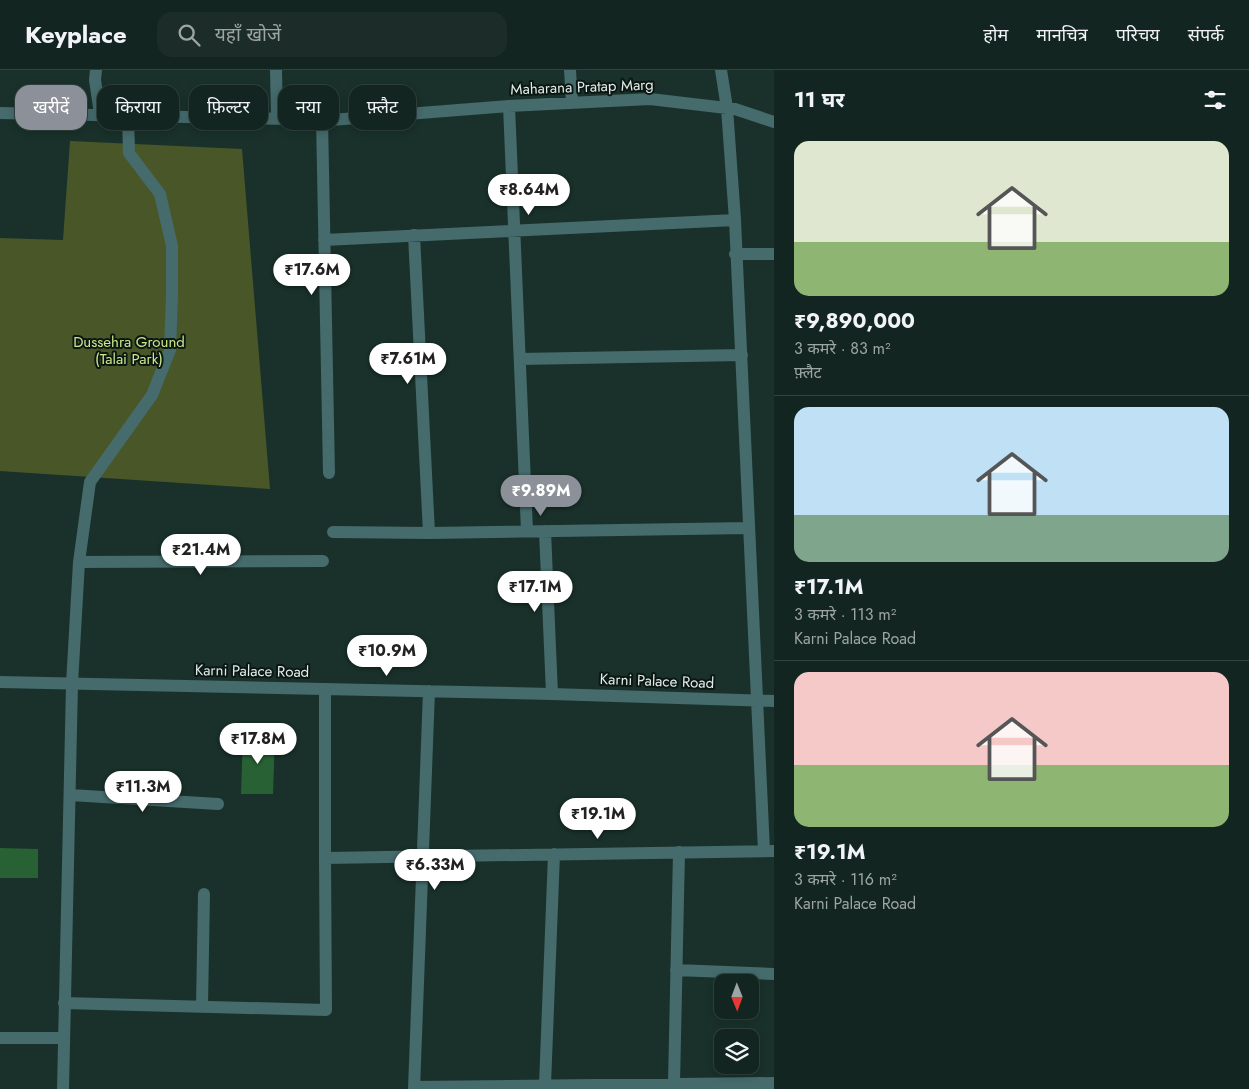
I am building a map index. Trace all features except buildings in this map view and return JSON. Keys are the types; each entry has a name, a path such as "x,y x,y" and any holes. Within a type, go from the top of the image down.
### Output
{"street":[{"path":"96,70 97,94"},
{"path":"276,70 277,118"},
{"path":"570,70 572,102"},
{"path":"325,858 769,851 748,528 742,354 734,220 727,108 721,70"},
{"name":"Maharana Pratap Marg","path":"339,118 572,102 650,99 727,108 774,122"},
{"path":"509,106 527,531"},
{"name":"Maharana Pratap Marg","path":"0,113 97,114"},
{"name":"Maharana Pratap Marg","path":"179,116 277,118"},
{"path":"63,1089 72,684 79,562 90,482 152,395 170,350 172,246 160,194 129,152 128,130"},
{"path":"322,130 329,472"},
{"path":"324,240 734,220"},
{"path":"414,236 430,533"},
{"path":"735,254 774,254"},
{"path":"520,359 742,354"},
{"path":"333,532 430,533 748,528"},
{"path":"545,530 552,694"},
{"path":"79,562 324,562"},
{"name":"Karni Palace Road","path":"0,682 552,694 774,701"},
{"path":"64,1003 326,1010 325,689"},
{"path":"429,691 414,1088 774,1083"},
{"path":"70,795 218,804"},
{"path":"674,1084 678,852"},
{"path":"545,1086 554,854"},
{"path":"202,1006 204,894"},
{"path":"676,970 774,974"},
{"path":"0,1038 64,1038"}],"green space":[{"name":"Dussehra Ground (Talai Park)","path":"70,141 242,149 270,489 0,471 0,238 63,240"}]}
